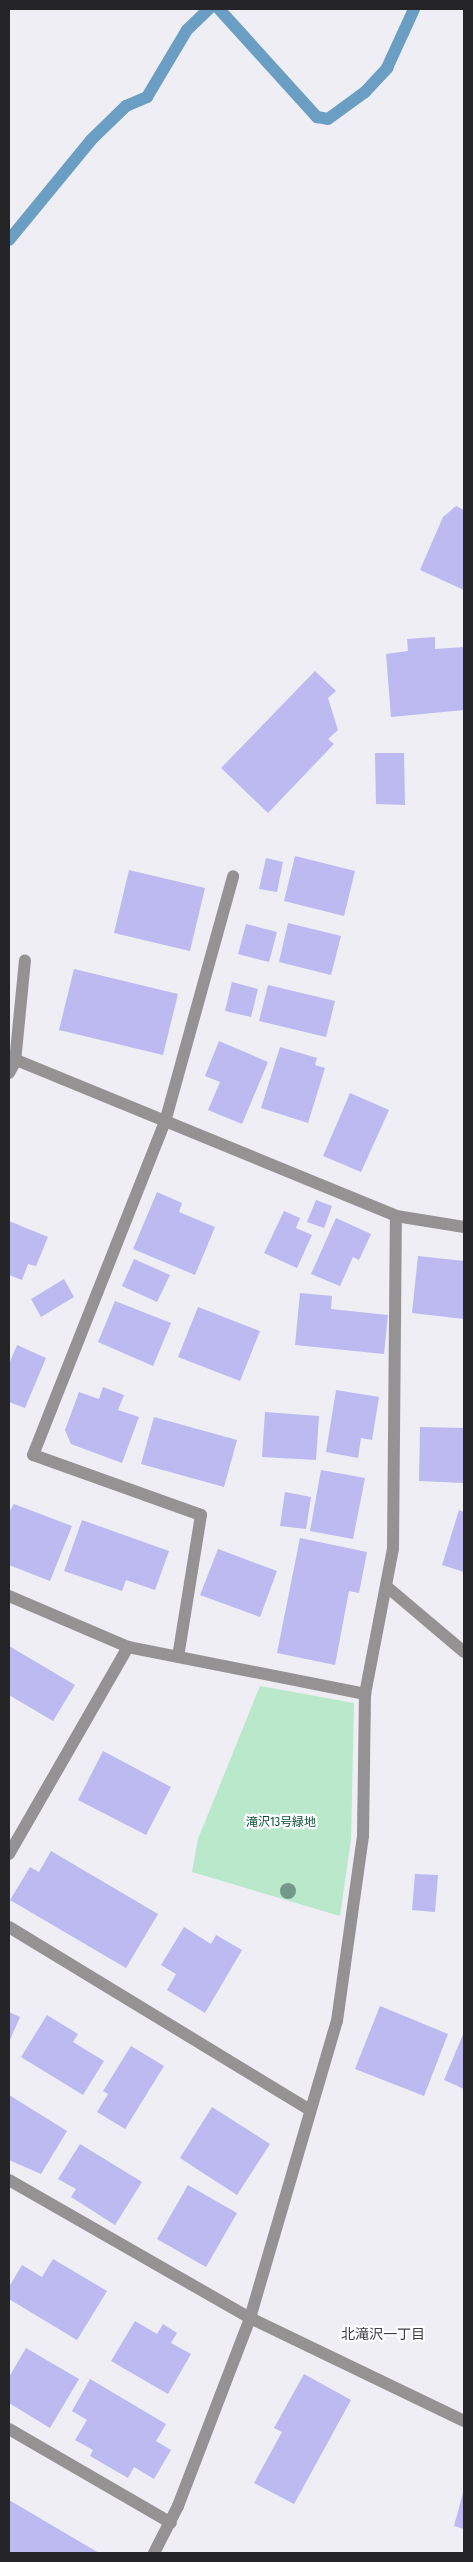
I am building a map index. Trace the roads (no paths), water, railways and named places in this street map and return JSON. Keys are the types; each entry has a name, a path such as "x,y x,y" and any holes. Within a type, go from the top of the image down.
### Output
{"street":[{"path":"178,1657 201,1515 32,1455 165,1122 233,876"},
{"path":"25,960 11,1064 165,1122 396,1216 464,1228"},
{"path":"154,2553 171,2523 250,2318 337,2022 362,1846 365,1694 393,1549 398,1426 396,1216"},
{"path":"386,1586 464,1652"},
{"path":"9,1596 128,1647 365,1694"},
{"path":"9,1854 128,1647"},
{"path":"9,1927 310,2110"},
{"path":"9,2180 250,2318 464,2421"},
{"path":"9,2429 171,2523"}],"waterway":[{"path":"9,240 91,140 126,106 147,97 187,30 209,9"},
{"path":"219,9 317,117 328,119 365,92 387,68 414,9"}],"district":[{"name":"北滝沢一丁目","path":"383,2335"}],"park label":[{"name":"滝沢13号緑地","path":"281,1823"}]}
